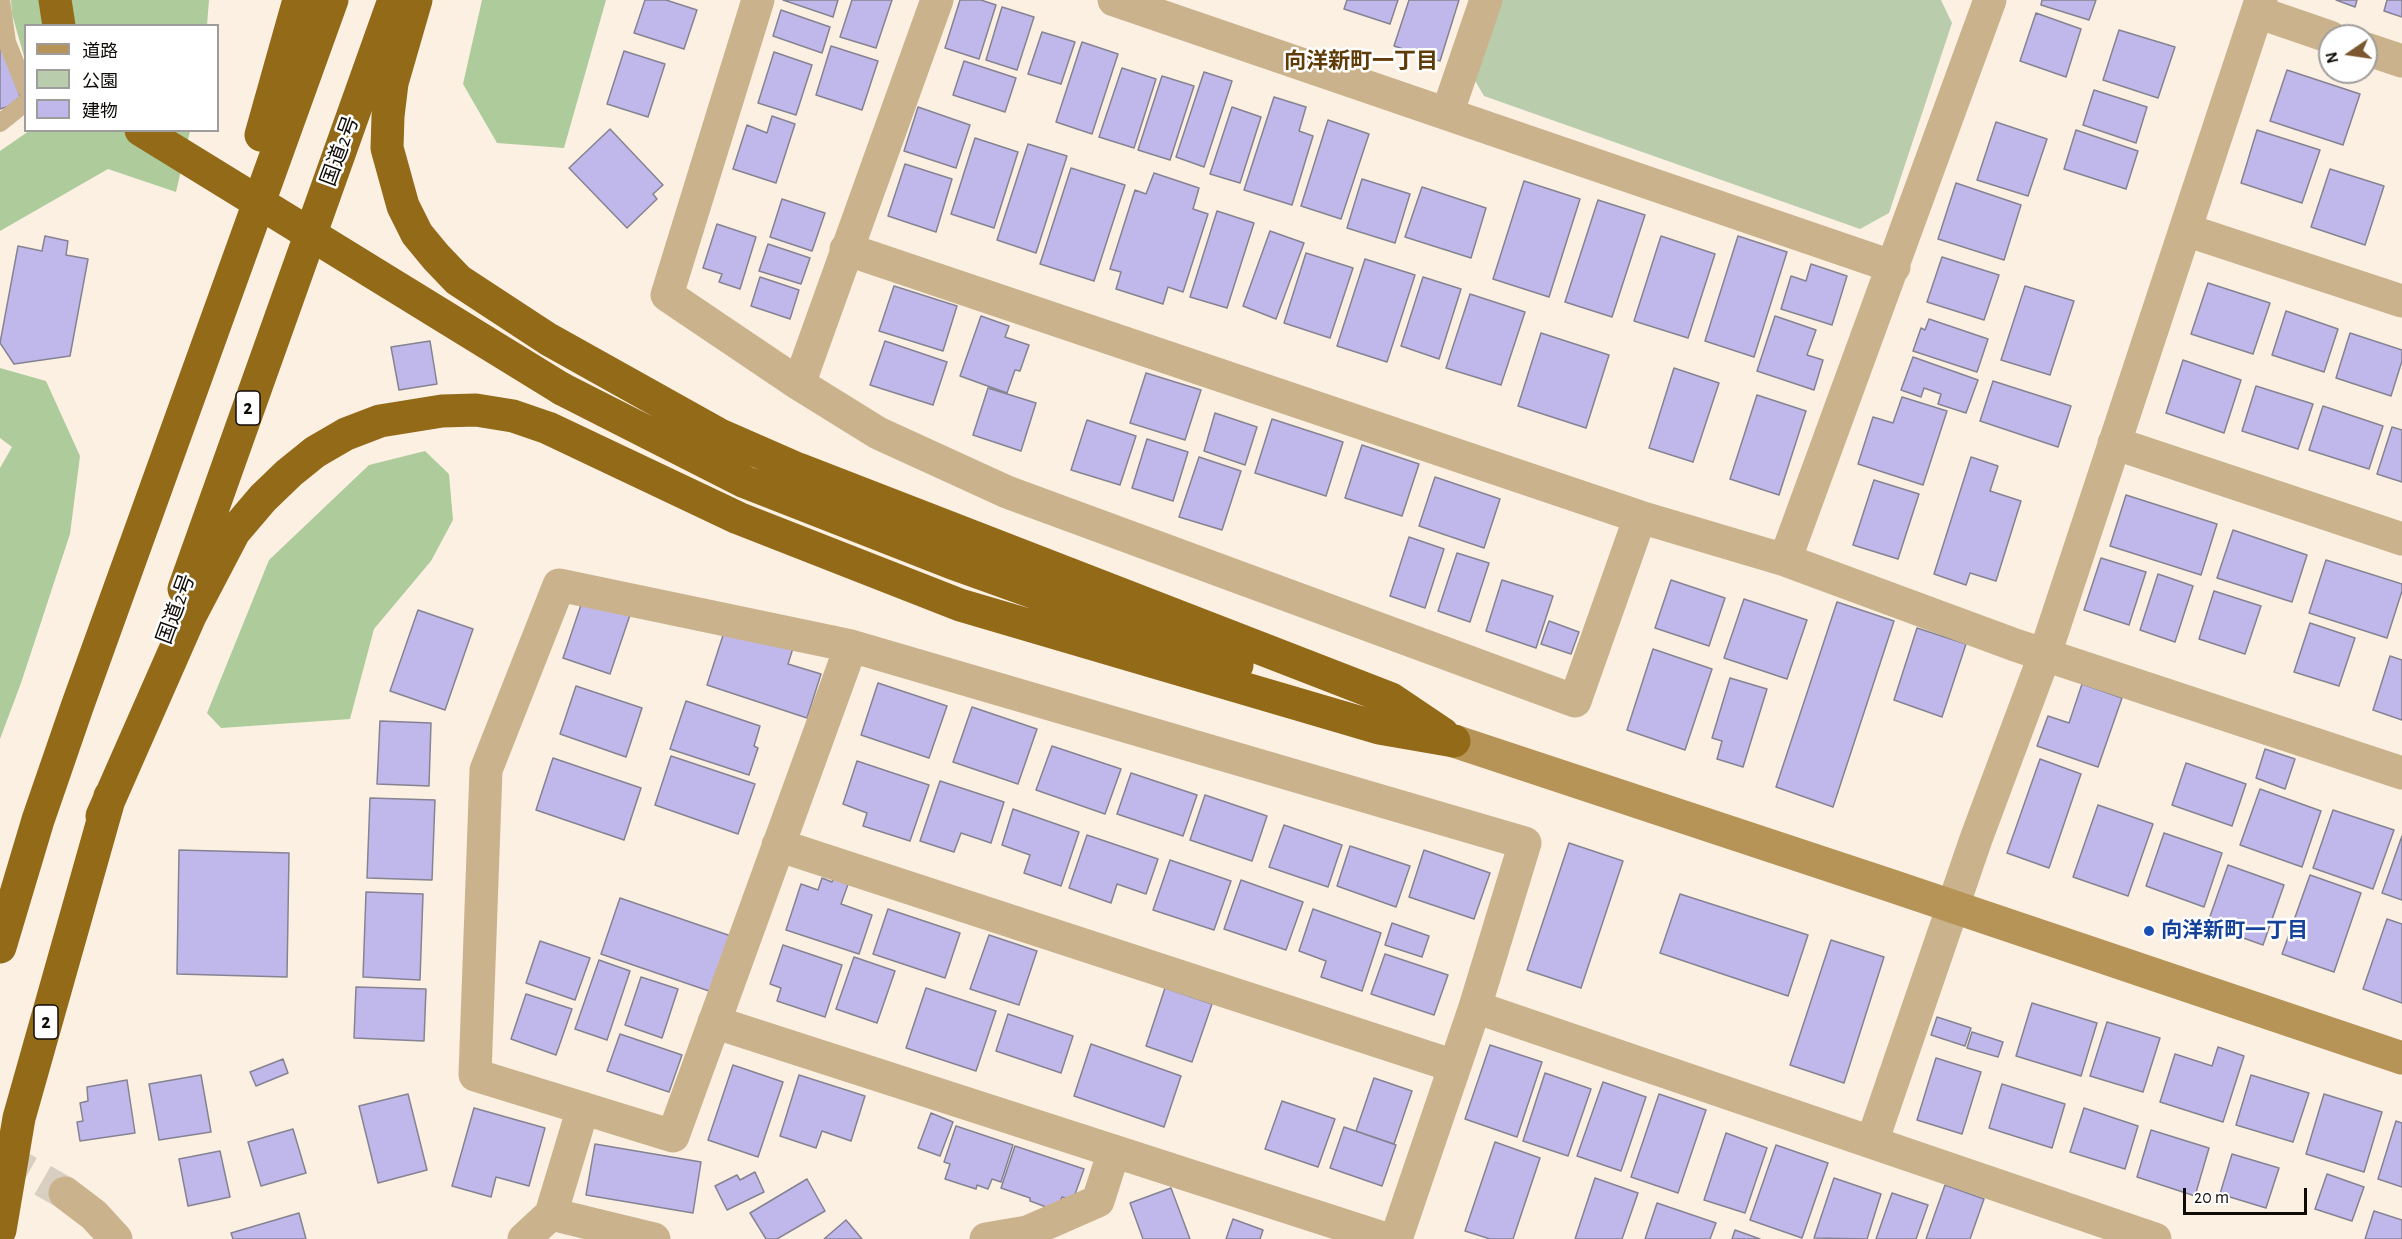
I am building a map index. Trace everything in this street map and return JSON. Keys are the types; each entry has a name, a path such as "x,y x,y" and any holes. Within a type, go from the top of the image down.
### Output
{"highway":[{"path":"55,0 59,24"},
{"path":"178,422 299,0"},
{"path":"0,947 38,820 178,422 332,0"},
{"name":"国道2号","path":"0,1230 19,1118 102,816 394,0"},
{"path":"416,0 392,83 387,148 403,206 417,234 458,280 548,339 718,434 798,469 1391,699 1454,741"},
{"path":"144,132 562,389 745,482 844,523 1036,594 1454,741"},
{"path":"102,816 189,616 234,532 263,498 289,473 315,452 338,438 380,421 442,411 476,410 495,413 513,416 548,428 738,518 960,605 1379,728 1454,741"}],"street":[{"path":"759,0 667,295 799,384 878,433 1007,492 1575,701 1640,517"},
{"path":"799,384 937,0"},
{"path":"1114,0 1894,267"},
{"path":"1447,114 1486,0"},
{"path":"1785,560 1990,0"},
{"path":"1872,1143 1953,907 2045,654 2259,6 2318,32"},
{"path":"2378,53 2402,61"},
{"path":"2186,230 2402,301"},
{"path":"846,249 1640,517 1785,560 2045,654 2402,773"},
{"path":"2114,443 2402,539"},
{"path":"851,646 673,1136 475,1075 486,770 559,585 851,646 1525,843 1474,1007 1396,1239"},
{"path":"1454,741 2402,1058"},
{"path":"778,845 1454,1066"},
{"path":"1474,1007 2155,1239"},
{"path":"714,1022 1386,1239"},
{"path":"524,1239 551,1214 583,1108"},
{"path":"986,1239 1027,1232 1098,1201 1114,1151"},
{"path":"65,1193 94,1215 116,1239"},
{"path":"551,1214 654,1239"}],"lane":[{"path":"1,0 7,42 24,84"},
{"path":"0,123 24,104"}],"green space":[{"path":"11,0 209,0 207,24 24,24 24,56 12,14"},
{"path":"482,0 606,0 564,148 497,143 463,84"},
{"path":"1500,0 1941,0 1952,23 1889,213 1860,229 1484,96 1474,79"},
{"path":"28,132 190,132 176,192 108,169 0,231 0,151"},
{"path":"0,368 46,381 80,456 70,534 0,739 0,468 12,447 0,438"},
{"path":"425,451 449,474 453,520 431,561 374,629 350,719 221,728 207,713 269,560 369,465"}],"building":[{"path":"645,0 666,0 697,10 684,49 634,33"},
{"path":"783,0 838,0 833,17"},
{"path":"852,0 892,0 876,48 840,37"},
{"path":"960,0 981,0 996,5 979,59 945,48"},
{"path":"1347,0 1398,0 1390,24 1344,9"},
{"path":"1409,0 1459,0 1440,61 1394,46"},
{"path":"2042,0 2096,0 2089,20 2041,5"},
{"path":"2336,0 2357,0 2355,7"},
{"path":"2387,0 2402,0 2402,17 2384,11"},
{"path":"1002,7 1034,17 1017,70 986,60"},
{"path":"781,10 830,27 822,53 773,36"},
{"path":"2036,13 2081,29 2066,77 2020,61"},
{"path":"2119,30 2175,47 2158,98 2103,80"},
{"path":"1042,32 1075,42 1061,84 1028,74"},
{"path":"0,39 22,102 0,109"},
{"path":"1082,42 1118,54 1092,134 1056,122"},
{"path":"831,46 878,61 862,110 816,95"},
{"path":"624,51 665,64 648,117 607,104"},
{"path":"774,52 812,65 796,115 758,103"},
{"path":"964,61 1016,78 1005,112 953,95"},
{"path":"1122,68 1156,79 1134,148 1099,137"},
{"path":"2287,70 2318,80 2318,84 2330,84 2360,94 2343,145 2270,121"},
{"path":"1204,72 1232,81 1204,167 1176,157"},
{"path":"1162,76 1194,86 1170,160 1138,150"},
{"path":"2094,90 2147,107 2136,143 2083,125"},
{"path":"1274,97 1306,107 1299,131 1313,136 1292,205 1244,190"},
{"path":"918,107 970,125 956,168 904,151"},
{"path":"1232,107 1261,117 1240,183 1210,174"},
{"path":"772,116 795,124 776,183 733,169 747,125 767,133"},
{"path":"1328,120 1369,134 1341,219 1301,206"},
{"path":"1996,122 2047,139 2028,196 1977,180"},
{"path":"610,129 663,185 653,194 657,199 627,228 569,168"},
{"path":"2076,130 2138,151 2126,189 2064,169"},
{"path":"2257,130 2320,150 2302,203 2241,183"},
{"path":"975,138 1018,152 994,228 951,214"},
{"path":"1028,144 1067,156 1036,253 997,240"},
{"path":"905,164 952,179 936,232 888,216"},
{"path":"1071,168 1125,185 1094,281 1040,264"},
{"path":"2330,169 2384,186 2365,245 2311,227"},
{"path":"1154,173 1199,188 1193,209 1208,214 1183,292 1168,287 1163,304 1116,289 1121,272 1110,269 1135,190 1146,194"},
{"path":"1362,179 1410,194 1395,243 1347,228"},
{"path":"1524,181 1580,199 1549,297 1493,279"},
{"path":"1956,183 2021,205 2004,260 1938,239"},
{"path":"1422,187 1486,208 1471,258 1405,237"},
{"path":"782,199 825,213 812,251 770,237"},
{"path":"1598,200 1645,215 1612,317 1565,302"},
{"path":"1217,211 1254,223 1227,308 1190,297"},
{"path":"717,224 756,237 740,289 719,282 722,274 703,268"},
{"path":"1270,231 1304,243 1276,319 1243,306"},
{"path":"45,236 68,241 66,255 88,259 70,356 14,364 0,343 18,246 42,251"},
{"path":"1661,236 1715,254 1688,338 1634,321"},
{"path":"1738,236 1787,252 1754,357 1705,341"},
{"path":"768,244 810,258 801,284 759,271"},
{"path":"1306,253 1353,268 1330,338 1284,323"},
{"path":"1942,257 1999,275 1984,320 1927,302"},
{"path":"1365,259 1415,275 1387,362 1337,346"},
{"path":"1811,264 1847,276 1832,325 1781,309 1791,276 1806,281"},
{"path":"760,277 799,290 790,319 751,306"},
{"path":"1423,277 1461,289 1439,359 1401,346"},
{"path":"2208,283 2270,303 2253,354 2191,334"},
{"path":"894,286 957,306 943,351 879,331"},
{"path":"2025,286 2074,301 2050,375 2001,360"},
{"path":"1470,294 1525,312 1501,385 1446,368"},
{"path":"2286,311 2338,329 2324,372 2272,355"},
{"path":"981,316 1009,326 1005,337 1029,345 1020,371 1015,370 1007,393 960,376"},
{"path":"1775,316 1816,330 1807,355 1823,360 1814,390 1757,371"},
{"path":"1929,319 1988,339 1977,372 1913,351 1921,328 1925,330"},
{"path":"1541,333 1609,355 1586,428 1518,406"},
{"path":"2350,333 2402,350 2402,361 2391,396 2336,378"},
{"path":"430,341 437,384 399,390 391,347"},
{"path":"885,341 947,362 933,405 870,385"},
{"path":"1913,357 1978,380 1966,413 1938,404 1941,394 1924,388 1921,397 1901,390"},
{"path":"2183,360 2241,380 2224,433 2166,413"},
{"path":"1674,368 1719,383 1693,462 1649,448"},
{"path":"1146,373 1201,390 1185,440 1130,423"},
{"path":"1993,381 2071,406 2058,447 1980,421"},
{"path":"2256,386 2313,404 2298,449 2242,431"},
{"path":"988,388 1036,403 1021,451 973,435"},
{"path":"1757,395 1806,411 1779,495 1730,479"},
{"path":"1902,397 1947,411 1923,485 1858,464 1873,417 1893,423"},
{"path":"2323,406 2383,426 2369,469 2309,450"},
{"path":"1215,413 1257,427 1245,465 1204,451"},
{"path":"1272,419 1343,442 1326,496 1255,473"},
{"path":"1087,420 1136,436 1120,485 1071,470"},
{"path":"2392,427 2402,430 2402,482 2377,474"},
{"path":"1147,439 1188,452 1173,501 1132,488"},
{"path":"1362,445 1419,464 1402,516 1345,498"},
{"path":"1199,457 1241,471 1222,530 1179,517"},
{"path":"1971,457 1998,466 1990,491 2021,501 1996,581 1970,573 1966,585 1934,574"},
{"path":"1435,477 1500,499 1484,548 1419,526"},
{"path":"1874,480 1919,494 1898,559 1853,545"},
{"path":"2126,495 2217,524 2201,575 2110,546"},
{"path":"2233,530 2307,555 2292,602 2217,578"},
{"path":"1409,537 1444,549 1425,608 1390,596"},
{"path":"1457,553 1489,563 1470,622 1438,611"},
{"path":"2101,558 2146,572 2129,625 2084,610"},
{"path":"2326,560 2402,584 2402,591 2387,638 2309,613"},
{"path":"2158,574 2193,586 2175,642 2140,630"},
{"path":"1502,580 1553,596 1536,648 1486,631"},
{"path":"1671,580 1725,598 1709,646 1655,628"},
{"path":"2214,591 2261,606 2245,654 2199,639"},
{"path":"583,599 630,615 610,674 563,658"},
{"path":"1744,599 1807,620 1787,679 1724,658"},
{"path":"1837,602 1894,621 1833,807 1776,787"},
{"path":"418,610 473,629 445,710 390,691"},
{"path":"1549,621 1579,632 1571,654 1541,644"},
{"path":"2310,623 2355,638 2339,686 2294,672"},
{"path":"726,626 793,648 788,664 821,674 807,718 707,685"},
{"path":"1917,628 1966,644 1942,717 1894,700"},
{"path":"1653,649 1712,669 1685,750 1627,730"},
{"path":"2390,656 2402,660 2402,720 2373,710"},
{"path":"1730,678 1767,689 1743,767 1717,759 1722,741 1712,738"},
{"path":"878,683 947,706 929,758 861,735"},
{"path":"2082,684 2122,698 2098,767 2037,746 2048,716 2069,723"},
{"path":"576,686 642,708 626,757 560,734"},
{"path":"686,701 760,726 754,746 758,748 749,775 670,749"},
{"path":"972,707 1037,729 1018,784 953,762"},
{"path":"380,721 431,723 429,786 377,784"},
{"path":"1052,746 1121,769 1105,814 1036,790"},
{"path":"2265,749 2295,759 2285,789 2256,778"},
{"path":"671,756 755,784 738,834 655,805"},
{"path":"553,758 641,788 624,840 536,810"},
{"path":"2040,759 2081,774 2049,868 2007,853"},
{"path":"857,761 929,785 910,841 863,826 867,813 843,804"},
{"path":"2186,763 2246,784 2232,826 2172,805"},
{"path":"1131,773 1197,795 1183,836 1117,814"},
{"path":"940,781 1004,802 991,843 961,833 954,852 920,841"},
{"path":"2260,789 2321,811 2302,867 2240,845"},
{"path":"1205,795 1267,816 1252,861 1190,840"},
{"path":"370,798 435,800 432,880 367,878"},
{"path":"2098,805 2153,824 2128,896 2073,877"},
{"path":"1013,809 1079,832 1061,886 1024,873 1030,855 1002,845"},
{"path":"2333,810 2394,830 2373,889 2313,868"},
{"path":"1284,825 1342,845 1328,887 1269,867"},
{"path":"2164,833 2222,853 2204,907 2146,886"},
{"path":"1087,835 1158,859 1146,894 1117,884 1111,903 1069,888"},
{"path":"2402,836 2402,900 2382,893"},
{"path":"1569,843 1623,861 1581,988 1527,970"},
{"path":"1350,846 1410,866 1396,907 1337,886"},
{"path":"179,850 289,853 287,977 177,974"},
{"path":"1424,850 1490,873 1474,919 1409,897"},
{"path":"1170,860 1231,881 1214,930 1153,910"},
{"path":"2228,865 2284,885 2263,945 2207,925"},
{"path":"836,871 851,876 841,904 872,915 859,954 786,930 801,884 818,890 822,878 832,882"},
{"path":"2310,875 2361,893 2334,972 2282,954"},
{"path":"1241,880 1303,902 1286,950 1224,929"},
{"path":"366,892 423,894 420,980 363,977"},
{"path":"1680,894 1808,935 1788,996 1660,953"},
{"path":"620,898 731,936 712,992 601,954"},
{"path":"888,909 960,933 945,978 873,954"},
{"path":"1313,909 1381,933 1362,991 1321,977 1326,961 1299,951"},
{"path":"2387,919 2402,924 2402,1003 2363,989"},
{"path":"1392,923 1429,936 1422,957 1385,945"},
{"path":"989,935 1037,951 1019,1005 970,989"},
{"path":"1831,940 1884,957 1844,1083 1790,1065"},
{"path":"540,941 590,958 575,1000 526,983"},
{"path":"783,945 842,965 825,1017 777,1001 781,988 770,984"},
{"path":"1385,954 1448,975 1434,1015 1371,994"},
{"path":"854,957 895,971 877,1023 836,1009"},
{"path":"599,960 630,971 607,1040 575,1029"},
{"path":"641,977 678,989 662,1038 625,1025"},
{"path":"356,987 426,989 424,1041 354,1038"},
{"path":"926,988 996,1011 976,1071 906,1048"},
{"path":"1165,988 1212,1004 1192,1062 1146,1046"},
{"path":"526,994 572,1009 556,1055 511,1039"},
{"path":"2032,1003 2097,1023 2081,1076 2016,1056"},
{"path":"1008,1014 1073,1036 1061,1073 996,1051"},
{"path":"1937,1017 1971,1028 1965,1046 1931,1035"},
{"path":"2107,1022 2160,1038 2143,1092 2090,1076"},
{"path":"1972,1032 2003,1042 1998,1057 1967,1048"},
{"path":"620,1034 682,1055 669,1092 607,1071"},
{"path":"1091,1044 1181,1076 1164,1127 1074,1096"},
{"path":"1490,1045 1542,1062 1517,1137 1465,1119"},
{"path":"2218,1047 2244,1056 2223,1122 2160,1102 2175,1054 2212,1066"},
{"path":"1936,1058 1981,1072 1962,1134 1917,1120"},
{"path":"283,1059 288,1073 256,1086 250,1072"},
{"path":"733,1065 783,1082 758,1157 708,1140"},
{"path":"1545,1073 1591,1089 1568,1156 1523,1141"},
{"path":"201,1075 211,1132 159,1140 149,1084"},
{"path":"799,1075 865,1096 851,1141 822,1131 816,1148 780,1136"},
{"path":"2251,1075 2309,1093 2293,1142 2236,1125"},
{"path":"1374,1078 1412,1091 1394,1144 1356,1131"},
{"path":"127,1080 135,1133 80,1141 77,1122 83,1121 80,1103 88,1101 87,1087"},
{"path":"1603,1082 1646,1097 1621,1171 1577,1156"},
{"path":"2002,1084 2065,1104 2052,1148 1989,1128"},
{"path":"408,1094 427,1170 378,1183 359,1106"},
{"path":"1659,1094 1706,1110 1678,1193 1631,1177"},
{"path":"2324,1094 2382,1112 2364,1172 2306,1154"},
{"path":"1282,1101 1335,1119 1318,1167 1265,1149"},
{"path":"474,1108 545,1128 529,1186 496,1177 491,1197 452,1186"},
{"path":"2084,1108 2138,1126 2125,1169 2070,1152"},
{"path":"931,1113 953,1122 940,1156 918,1148"},
{"path":"2396,1121 2402,1123 2402,1187 2378,1179"},
{"path":"956,1126 1013,1145 1001,1182 992,1179 988,1189 977,1185 976,1189 945,1179 950,1164 944,1162"},
{"path":"1344,1127 1396,1145 1382,1186 1330,1168"},
{"path":"293,1129 306,1173 261,1186 248,1142"},
{"path":"2151,1130 2209,1148 2195,1196 2137,1177"},
{"path":"1726,1133 1767,1148 1745,1213 1704,1200"},
{"path":"1495,1142 1540,1158 1513,1239 1490,1239 1465,1231"},
{"path":"595,1144 701,1162 693,1213 586,1195"},
{"path":"1776,1145 1828,1163 1802,1238 1750,1220"},
{"path":"1015,1146 1084,1169 1073,1200 1062,1197 1057,1211 1001,1188"},
{"path":"220,1151 230,1197 188,1206 179,1159"},
{"path":"2232,1154 2279,1168 2266,1208 2220,1194"},
{"path":"755,1172 764,1192 727,1210 715,1186 737,1175 740,1180"},
{"path":"2327,1174 2364,1187 2352,1221 2315,1209"},
{"path":"1595,1178 1638,1193 1622,1239 1575,1239"},
{"path":"1834,1178 1881,1194 1867,1239 1814,1238"},
{"path":"807,1179 825,1211 777,1239 766,1239 750,1213"},
{"path":"1945,1185 1984,1199 1970,1239 1926,1239"},
{"path":"1171,1188 1190,1239 1143,1239 1130,1203"},
{"path":"1892,1193 1928,1205 1916,1239 1876,1239"},
{"path":"1657,1203 1716,1223 1710,1239 1645,1239"},
{"path":"2374,1211 2402,1220 2402,1239 2365,1239"},
{"path":"299,1213 306,1239 233,1239 231,1233"},
{"path":"1233,1219 1263,1230 1260,1239 1226,1239"},
{"path":"846,1220 862,1239 824,1239"},
{"path":"1735,1230 1760,1239 1732,1239"}],"tunnel":[{"path":"0,1156 65,1193"}],"place":[{"name":"向洋新町一丁目","path":"2149,931"}],"district":[{"name":"向洋新町一丁目","path":"1361,61"}]}
